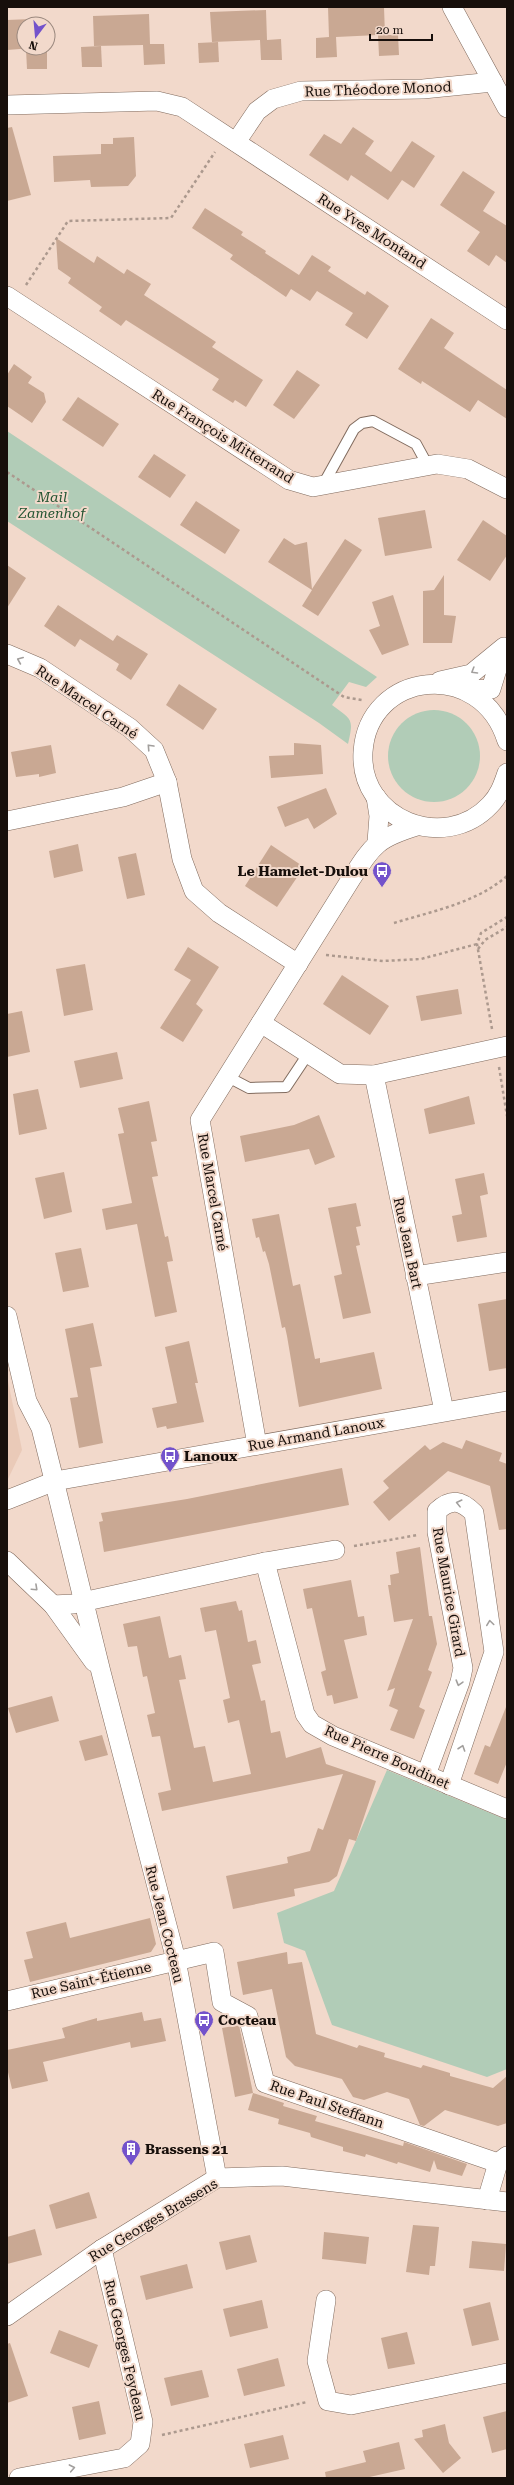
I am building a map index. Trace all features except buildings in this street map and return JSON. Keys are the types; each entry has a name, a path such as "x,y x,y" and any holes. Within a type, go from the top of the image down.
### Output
{"street":[{"path":"452,7 507,108"},
{"name":"Rue Théodore Monod","path":"231,138 257,111 273,99 301,91 423,89 493,82"},
{"path":"7,105 157,101 182,107 231,138"},
{"name":"Rue Yves Montand","path":"231,138 507,320"},
{"name":"Rue François Mitterrand","path":"9,300 289,480 313,487 437,464 468,469 507,489"},
{"path":"506,645 471,674 421,685 399,693 381,708 368,729 363,752 366,776 376,797 393,814 417,826 443,829 469,821 499,807 502,789 507,773"},
{"path":"421,685 445,684 468,690 491,689 496,669 506,645"},
{"name":"Rue Marcel Carné","path":"7,654 40,668 130,728 154,750 167,782 182,859 194,892 219,913 298,964"},
{"path":"468,690 488,704 502,724 507,741"},
{"path":"7,821 123,797 167,782"},
{"name":"Rue Marcel Carné","path":"257,1444 200,1120 377,842 379,816 376,797"},
{"path":"377,842 395,833 417,826"},
{"path":"261,1023 340,1074 374,1075 507,1046"},
{"name":"Rue Jean Bart","path":"374,1075 444,1411"},
{"path":"415,1276 507,1262"},
{"name":"Rue Jean Cocteau","path":"7,1316 27,1401 41,1428 55,1481 101,1672 176,1960 217,2178"},
{"name":"Rue Armand Lanoux","path":"7,1500 55,1481 507,1400"},
{"name":"Rue Maurice Girard","path":"426,1774 460,1682 462,1668 437,1532 437,1511 445,1503 454,1500 465,1504 474,1513 494,1652 450,1785"},
{"path":"53,1605 85,1602 265,1562 335,1550"},
{"name":"Rue Jean Cocteau","path":"7,1561 53,1605 101,1672"},
{"name":"Rue Pierre Boudinet","path":"265,1562 305,1714 312,1724 333,1736 507,1809"},
{"name":"Rue Paul Steffann","path":"176,1960 214,1952 222,2002 248,2016 265,2083 503,2160 487,2200"},
{"name":"Rue Saint-Étienne","path":"7,2000 176,1960"},
{"name":"Rue Georges Brassens","path":"7,2316 102,2249 217,2178 282,2176 507,2202"},
{"name":"Rue Georges Feydeau","path":"20,2478 124,2458 140,2444 143,2422 102,2249"},
{"path":"326,2300 317,2361 328,2401 351,2405 507,2373"}],"lane":[{"path":"323,485 354,429 362,423 373,421 416,444 428,466"},
{"path":"228,1076 248,1088 286,1087 308,1054"}],"path":[{"path":"9,300 26,286 68,221 171,218 231,138"},
{"path":"7,472 344,697 364,700"},
{"path":"394,923 460,903 493,888 507,876"},
{"path":"507,917 481,933 477,944 478,949 485,940 507,927"},
{"path":"309,947 329,957 382,961 422,959 477,944"},
{"path":"335,1550 437,1532"},
{"path":"141,2437 159,2436 314,2401 328,2401"}],"shaded area":[{"path":"7,1376 22,1450 7,1481"}],"green space":[{"name":"Mail Zamenhof","path":"7,431 377,677 366,687 349,682 332,705 350,720 351,729 348,744 319,723 7,521"},
{"path":"425,710 443,710 460,717 473,730 480,747 480,765 473,782 460,795 443,802 425,802 408,795 395,782 388,765 388,747 395,730 408,717"},
{"path":"387,1770 507,1820 507,2069 487,2077 332,2025 305,1951 284,1943 277,1913 334,1891"}],"place":[{"name":"Le Hamelet-Dulou","path":"382,888"},
{"name":"Lanoux","path":"170,1473"},
{"name":"Cocteau","path":"204,2037"},
{"name":"Brassens 21","path":"131,2166"}]}
